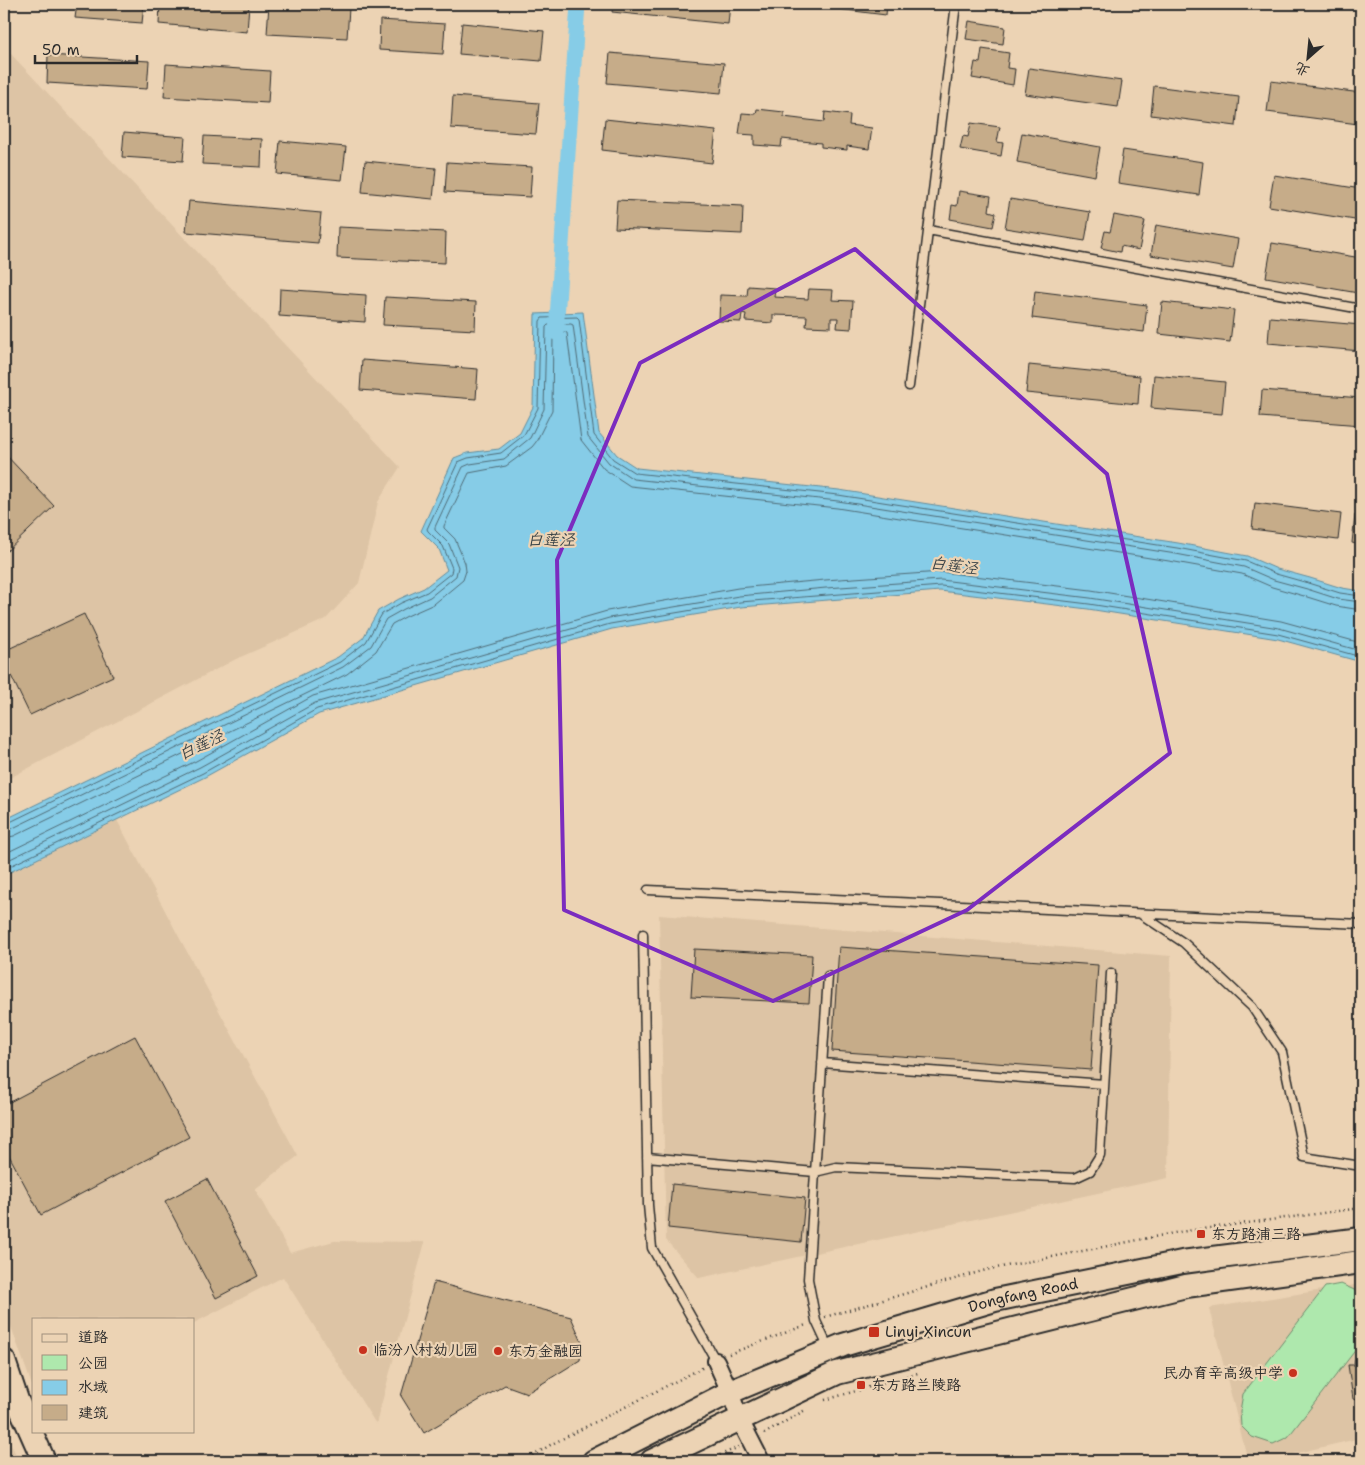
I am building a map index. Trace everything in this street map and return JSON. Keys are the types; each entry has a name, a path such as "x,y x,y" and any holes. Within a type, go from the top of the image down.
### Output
{"main road":[{"name":"Dongfang Road","path":"594,1461 730,1392 830,1351 995,1300 1182,1262 1361,1239"},
{"name":"Dongfang Road","path":"652,1461 837,1373 1186,1286 1361,1262"},
{"path":"4,1361 44,1461"}],"street":[{"path":"716,1361 740,1420 762,1461"}],"lane":[{"path":"909,386 956,4"},
{"path":"928,230 1361,309"},
{"path":"648,890 1361,924"},
{"path":"1140,914 1184,943 1252,1007 1282,1052 1304,1157 1361,1166"},
{"path":"643,934 648,1205 652,1248 716,1361"},
{"path":"647,1157 815,1172 836,1166 1075,1178 1090,1171 1100,1155 1111,973"},
{"path":"828,976 808,1279 816,1321 830,1351"},
{"path":"822,1063 1104,1084"}],"path":[{"path":"817,1402 918,1373"},
{"path":"706,1461 751,1442 809,1407"}],"highlighted area":[{"path":"855,249 1107,474 1170,753 967,910 773,1001 564,910 557,560 640,363"}],"shaded area":[{"path":"10,53 400,467 378,502 359,583 326,619 236,659 4,781 4,58"},
{"path":"117,820 298,1156 255,1189 290,1253 334,1241 425,1242 376,1424 283,1277 195,1322 195,1318 32,1318 32,1385 4,1307 4,875"},
{"path":"659,915 1171,956 1168,1178 699,1278 666,1240"},
{"name":"民办育辛高级中学","path":"1361,1284 1361,1438 1263,1461 1248,1461 1209,1308"},
{"path":"4,1430 19,1461 4,1461"}],"green space":[{"path":"1341,1284 1361,1293 1361,1343 1288,1437 1273,1444 1252,1437 1241,1426 1240,1411 1243,1394 1325,1287"}],"water":[{"name":"白莲泾","path":"583,312 599,433 617,455 637,468 839,490 1178,543 1247,556 1277,569 1342,588 1361,591 1361,662 1278,639 1088,609 940,591 741,607 612,629 319,714 205,777 4,875 4,820 338,657 363,638 378,611 424,588 447,570 439,549 421,531 454,458 467,453 499,449 520,433 533,407 535,314"}],"building":[{"path":"77,4 144,4 142,23 75,18"},
{"path":"160,4 249,4 247,32 159,24"},
{"path":"269,4 349,8 347,38 267,34"},
{"path":"613,4 730,4 728,24 612,12"},
{"path":"797,4 887,4 886,15"},
{"path":"380,20 445,24 443,54 379,50"},
{"path":"969,21 1005,27 1003,44 966,39"},
{"path":"462,23 544,31 541,61 459,54"},
{"path":"982,49 1009,53 1007,68 1015,69 1013,85 972,78 975,62 980,63"},
{"path":"610,53 724,63 721,93 607,83"},
{"path":"48,55 149,61 147,89 47,83"},
{"path":"166,64 270,71 268,103 164,97"},
{"path":"1029,68 1122,81 1118,107 1025,94"},
{"path":"1271,81 1361,93 1358,124 1267,112"},
{"path":"1154,86 1239,97 1236,126 1151,115"},
{"path":"453,96 539,103 536,134 451,128"},
{"path":"757,109 784,112 784,117 824,122 825,112 850,115 849,125 872,128 869,149 847,146 847,150 821,147 821,143 782,139 781,147 754,145 754,135 739,134 742,113 756,114"},
{"path":"605,119 716,131 712,163 602,150"},
{"path":"971,123 1000,127 997,142 1003,143 1001,156 960,149 963,136 968,137"},
{"path":"124,132 185,137 183,161 122,157"},
{"path":"1022,133 1100,147 1095,176 1017,162"},
{"path":"204,136 262,139 261,167 202,164"},
{"path":"280,141 346,147 342,180 277,174"},
{"path":"1123,150 1203,162 1199,195 1118,183"},
{"path":"365,161 436,168 433,199 362,192"},
{"path":"447,162 532,167 530,197 445,192"},
{"path":"1274,175 1361,189 1361,221 1269,206"},
{"path":"959,191 991,196 989,211 996,213 993,227 950,219 952,205 957,206"},
{"path":"1010,199 1090,212 1085,241 1005,228"},
{"path":"617,200 743,206 742,234 615,228"},
{"path":"189,201 321,213 318,243 186,232"},
{"path":"1114,215 1145,221 1139,250 1121,246 1120,252 1101,248 1105,231 1110,232"},
{"path":"1156,225 1238,239 1233,269 1151,255"},
{"path":"338,227 446,232 445,263 337,258"},
{"path":"1272,243 1361,258 1358,293 1266,277"},
{"path":"748,286 775,288 774,297 808,299 809,289 833,290 832,300 853,301 851,329 837,328 838,318 831,318 831,327 806,326 807,316 773,315 773,323 745,321 746,314 742,313 741,322 719,321 720,295 747,296"},
{"path":"280,289 366,295 365,322 279,316"},
{"path":"1035,291 1147,305 1144,332 1032,318"},
{"path":"385,297 476,302 475,330 383,325"},
{"path":"1162,302 1234,310 1230,342 1159,334"},
{"path":"1270,317 1361,325 1361,351 1268,343"},
{"path":"362,360 478,369 476,399 360,390"},
{"path":"1029,365 1140,376 1138,404 1026,393"},
{"path":"1154,375 1225,382 1222,414 1151,408"},
{"path":"1262,390 1361,398 1361,425 1260,417"},
{"path":"4,453 54,506 4,554"},
{"path":"1255,503 1341,514 1338,540 1252,529"},
{"path":"1355,515 1361,516 1361,545 1352,543"},
{"path":"84,614 113,676 30,715 4,661 4,651"},
{"path":"839,947 1098,965 1091,1070 832,1051"},
{"path":"694,949 812,955 809,1003 691,997"},
{"path":"135,1036 189,1137 41,1215 4,1146 4,1105"},
{"path":"207,1179 258,1276 216,1298 165,1201"},
{"path":"672,1184 805,1198 801,1242 668,1228"},
{"name":"东方金融园","path":"434,1282 571,1317 582,1342 580,1360 527,1393 505,1385 424,1433 401,1396"},
{"path":"1355,1359 1361,1359 1361,1401 1353,1399 1348,1365 1354,1365"}],"waterway":[{"path":"556,333 578,4"}],"place":[{"name":"东方路浦三路","path":"1201,1234"},
{"name":"Linyi Xincun","path":"874,1332"},
{"name":"临汾八村幼儿园","path":"363,1350"},
{"name":"东方金融园","path":"498,1351"},
{"name":"民办育辛高级中学","path":"1293,1373"},
{"name":"东方路兰陵路","path":"861,1385"}]}
